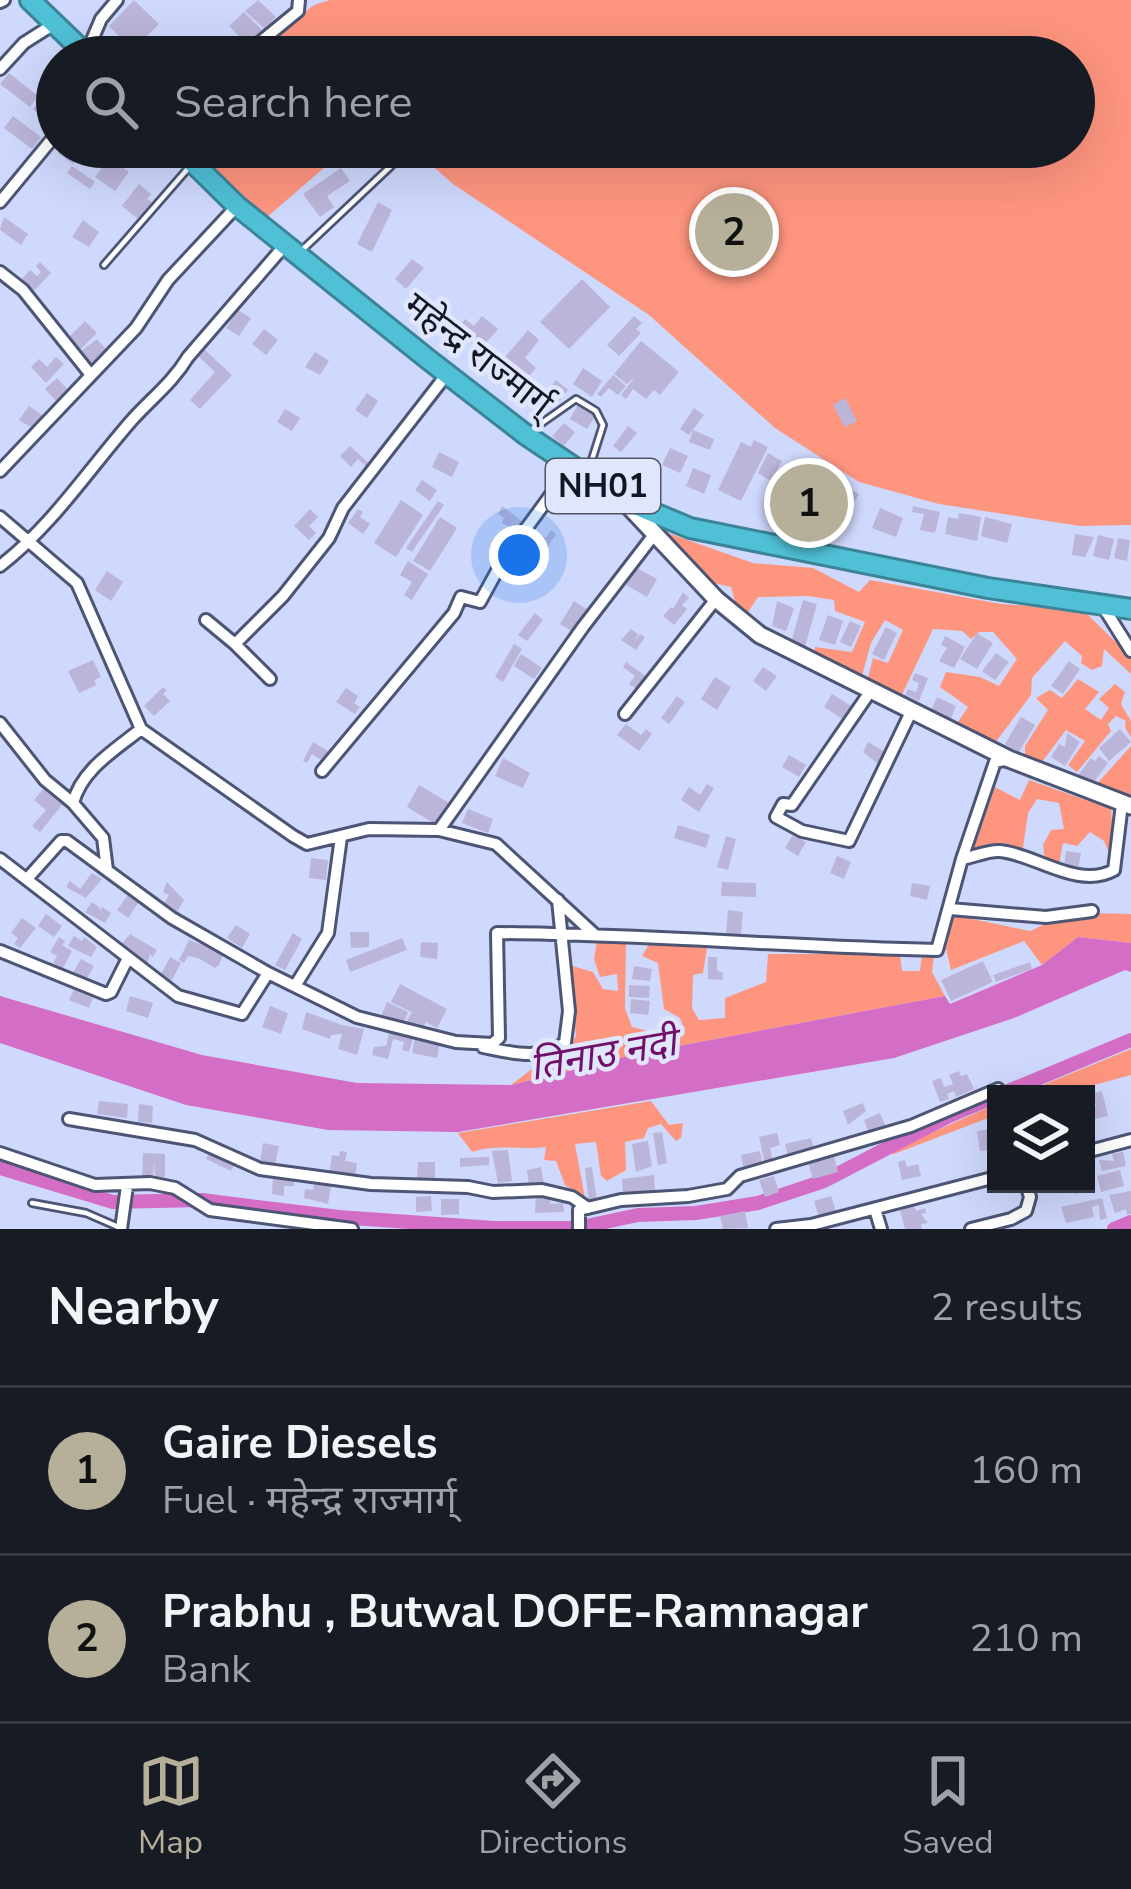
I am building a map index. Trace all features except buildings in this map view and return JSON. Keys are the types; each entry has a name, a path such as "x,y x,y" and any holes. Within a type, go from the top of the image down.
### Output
{"highway":[{"path":"30,0 67,36"},
{"name":"महेन्द्र राज्मार्ग्","path":"198,168 237,206 447,374 622,500 690,528 988,588 1131,609"}],"street":[{"path":"95,36 117,0"},
{"path":"267,36 298,10 298,0"},
{"path":"0,69 24,43 54,23"},
{"path":"0,202 36,158"},
{"path":"0,471 136,328 168,280 237,206"},
{"path":"0,566 69,498 130,422 291,249"},
{"path":"0,272 23,290 91,375"},
{"path":"235,644 283,596 329,538 344,508 447,374"},
{"path":"322,772 454,613 461,597 480,602 503,560 580,471"},
{"path":"622,500 716,599 760,635 1009,759 1126,805 1114,871 1103,876 1048,869 1000,850 962,859"},
{"path":"0,517 77,583 141,729 307,844 369,830 440,830 496,844 594,934"},
{"path":"440,830 653,536"},
{"path":"625,713 716,599"},
{"path":"1102,604 1131,651"},
{"path":"206,620 270,680"},
{"path":"872,689 792,805 783,804 777,810 776,817 791,827 849,841 911,712"},
{"path":"0,723 45,780 74,803 103,838 107,870"},
{"path":"74,803 85,775 141,729"},
{"path":"456,1042 493,1043 500,1038 497,933 937,950 995,762 1009,759"},
{"path":"295,986 328,933 341,837"},
{"path":"27,879 61,841 172,918 268,973 357,1016 524,1056 550,1053 566,1042 568,1011 558,899"},
{"path":"0,859 178,996 242,1014 268,973"},
{"path":"950,909 1046,917 1092,911"},
{"path":"0,951 106,994 127,960"},
{"path":"584,1209 727,1189 740,1176 911,1126 987,1094"},
{"path":"69,1120 195,1140 260,1169 371,1184 468,1187 483,1192 542,1190 572,1197 584,1209"},
{"path":"1095,1149 1131,1139"},
{"path":"0,1153 95,1185 127,1190 150,1183 184,1193 198,1206 352,1229"},
{"path":"776,1229 987,1179"},
{"path":"122,1229 127,1190"},
{"path":"971,1229 1026,1211 1029,1193"},
{"path":"579,1229 584,1209"},
{"path":"875,1209 881,1229"}],"lane":[{"path":"104,265 189,168"},
{"path":"291,249 388,168"},
{"path":"526,435 569,400 596,411 603,425 580,471"},
{"path":"32,1203 86,1213 122,1229"}],"shaded area":[{"path":"330,0 1131,0 1131,525 1080,526 939,504 859,482 775,428 649,315 435,168 1095,168 1095,36 275,36 314,5"},
{"path":"212,168 324,168 266,218"},
{"path":"659,530 753,563 813,568 859,592 870,580 1001,604 1083,610 1131,657 1131,674 1104,649 1102,666 1092,670 1065,641 1032,678 1031,695 995,743 956,725 968,707 940,687 946,672 980,677 999,686 1017,659 993,632 979,632 971,639 962,631 933,629 901,697 867,681 873,658 888,663 903,630 885,620 871,643 862,676 814,657 815,647 852,652 865,622 835,611 834,600 809,596 758,597 748,612 737,609 731,587 709,582"},
{"path":"1078,679 1099,692 1085,709 1101,720 1109,708 1099,699 1115,684 1125,692 1121,704 1131,721 1131,737 1126,721 1116,716 1108,724 1111,731 1077,772 1068,765 1085,741 1066,730 1042,762 1025,758 1025,746 1048,710 1036,698 1050,690 1062,698"},
{"path":"1131,746 1131,799 1094,787"},
{"path":"1029,780 1111,809 1110,855 1104,841 1090,832 1077,846 1063,843 1059,865 1045,861 1043,845 1051,830 1064,829 1059,803 1037,799 1028,813 1022,854 1003,843 973,851 995,787 1020,800"},
{"path":"1094,913 1131,914 1131,943 1078,937 1042,965 1024,941 951,970 946,949 953,915 1030,931"},
{"path":"1078,937 1131,943 1131,972 1125,970 1014,1018 894,1058 458,1132 328,1130 186,1105 0,1043 0,996 202,1055 357,1083 511,1085 641,1053 945,996 950,1004 1042,965"},
{"path":"626,938 625,1008 632,1027 671,1037 684,1028 680,1018 664,1009 658,963 642,956 651,941 707,948 703,973 693,975 692,1008 699,1020 725,1018 725,998 766,982 768,954 900,954 902,971 920,971 922,955 934,956 932,972 945,996 641,1053 511,1085 537,1065 567,1057 576,1035 569,965 593,972 603,989 618,991 617,974 600,977 594,959 597,940"},
{"path":"1131,1049 1131,1075 1094,1085 1043,1085"},
{"path":"651,1101 669,1125 683,1123 681,1138 676,1141 661,1124 648,1128 644,1138 625,1142 626,1170 607,1181 601,1176 596,1142 575,1144 585,1198 565,1185 556,1161 544,1160 546,1147 472,1152 458,1133"},
{"path":"987,1108 987,1118 886,1153"}],"waterway":[{"path":"1023,1085 1131,1040"},
{"path":"0,1168 113,1202 202,1200 339,1217 494,1228 577,1228 638,1215 696,1213 758,1203 824,1181 987,1100"},
{"path":"1114,1229 1131,1222"}],"place":[{"name":"Prabhu , Butwal DOFE-Ramnagar","path":"734,232"},
{"name":"Gaire Diesels","path":"809,503"}],"water label":[{"name":"तिनाउ नदी","path":"603,1055"}]}
